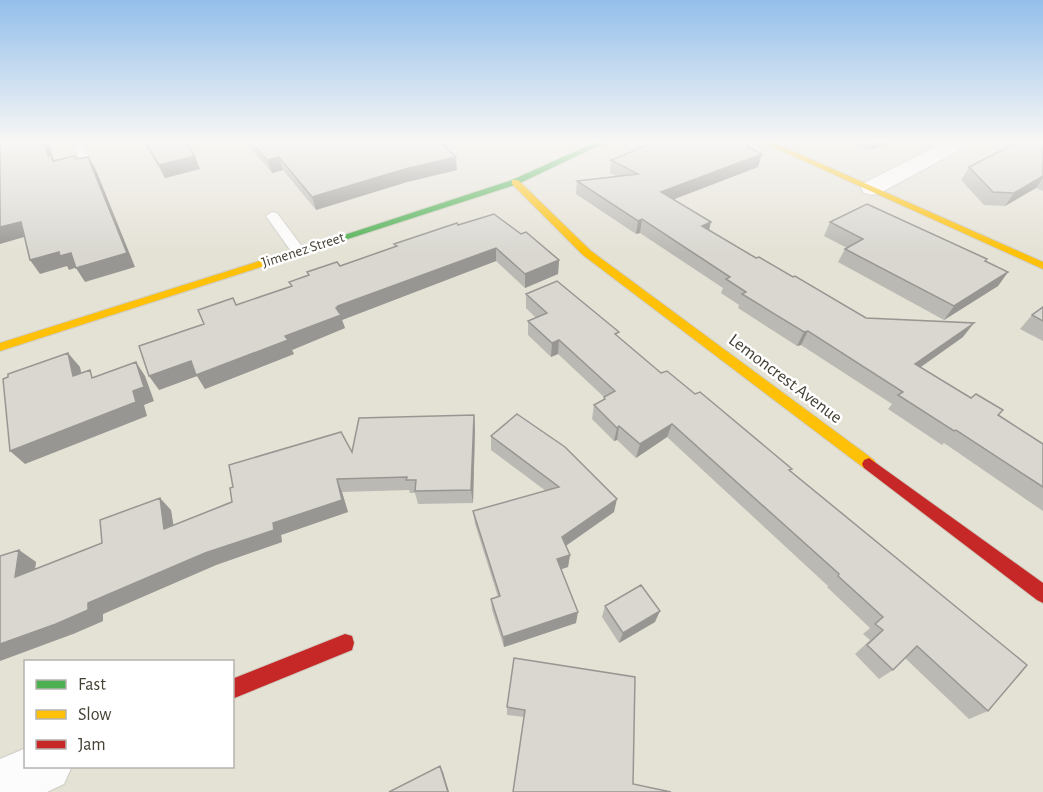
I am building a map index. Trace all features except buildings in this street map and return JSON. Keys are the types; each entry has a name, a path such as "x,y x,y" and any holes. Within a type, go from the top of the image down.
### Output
{"street":[{"name":"Jimenez Street","path":"0,347 522,179"},
{"path":"851,179 1043,266"},
{"path":"872,188 889,179"},
{"name":"Lemoncrest Avenue","path":"515,182 587,253 1043,594"},
{"path":"234,688 345,643"},
{"path":"0,786 41,768"}],"lane":[{"path":"272,216 298,251"}],"shaded area":[{"path":"0,179 1043,179 1043,792 0,792"}],"traffic: fast":[{"path":"285,256 522,179"}],"traffic: slow":[{"path":"849,179 1043,266"},
{"path":"515,182 587,253 869,464"},
{"path":"0,347 285,256"}],"traffic: jam":[{"path":"869,464 1043,594"},
{"path":"234,688 345,643"}]}
